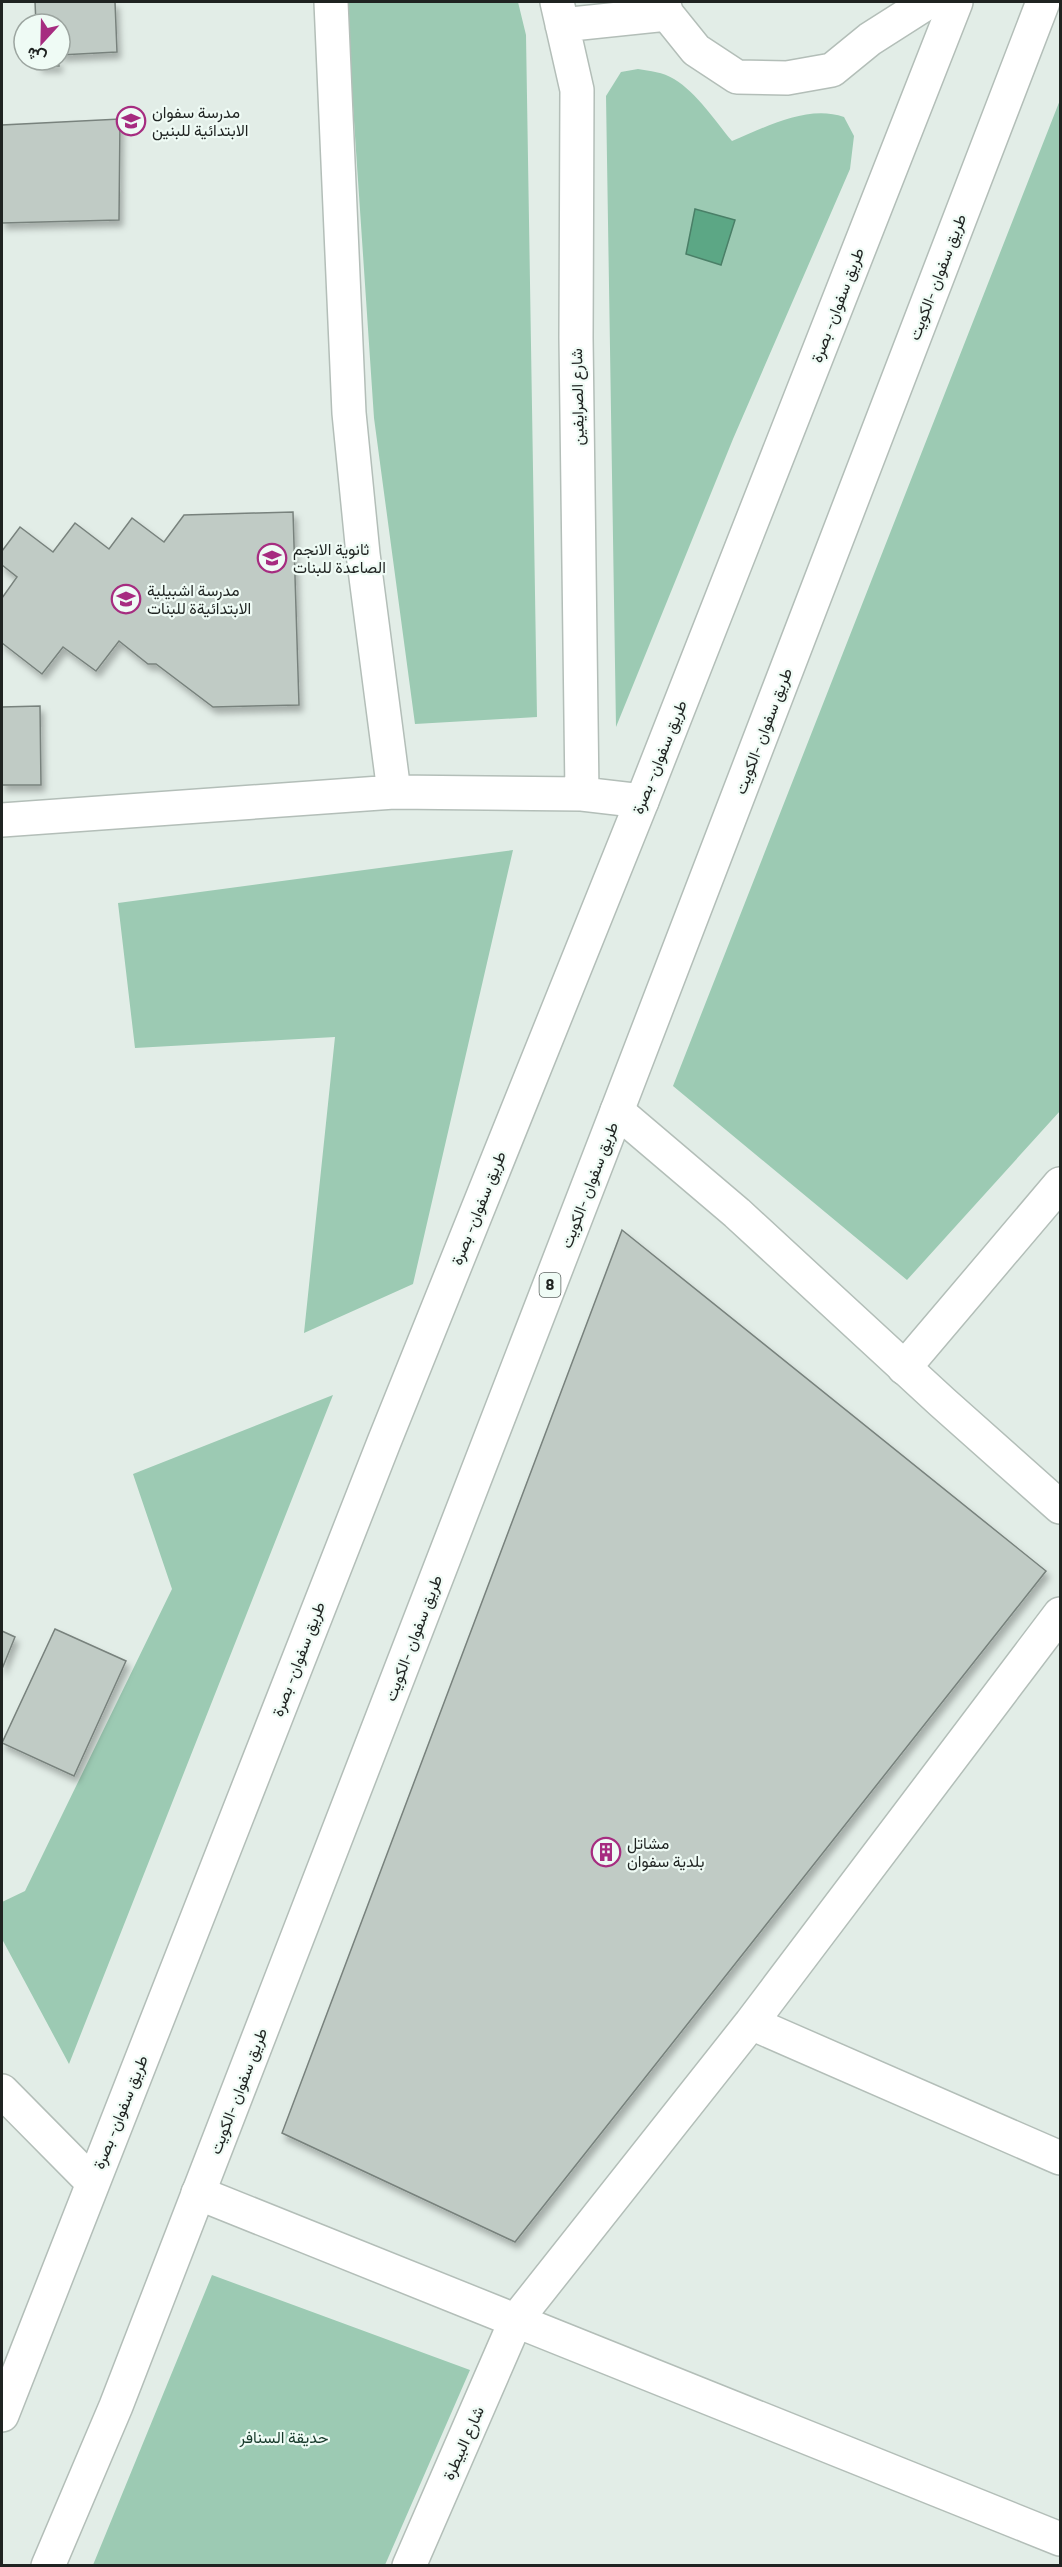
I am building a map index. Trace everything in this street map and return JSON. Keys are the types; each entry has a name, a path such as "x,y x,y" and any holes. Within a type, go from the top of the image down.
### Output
{"main road":[{"path":"331,2 349,413 363,554 394,792"},
{"path":"870,39 885,2"},
{"path":"559,13 665,8 696,50 737,77 787,78 832,70 870,39 928,2"},
{"name":"طريق سفوان- بصرة","path":"2,2415 384,1442 642,801 956,2"},
{"name":"طريق سفوان -الكويت","path":"48,2565 116,2406 1043,2"},
{"name":"شارع الصرايفين","path":"559,13 577,90 576,338 582,794"},
{"path":"2,820 394,792 582,794 642,801"},
{"path":"617,1111 737,1213 904,1368 1060,1507"},
{"path":"904,1368 1060,1185"},
{"name":"شارع البيطرة","path":"409,2565 516,2320 751,2023 1060,1614"},
{"path":"751,2023 1060,2158"},
{"path":"2,2091 92,2182"},
{"path":"198,2193 1060,2539"}],"green space":[{"path":"346,2 518,2 526,35 537,717 415,724 374,418"},
{"path":"638,69 665,75 682,85 698,99 732,141 787,119 816,113 844,117 854,136 850,169 733,439 616,727 606,96 621,72"},
{"path":"1060,100 1060,1111 907,1280 673,1086"},
{"path":"513,850 413,1284 304,1333 335,1037 135,1048 118,903"},
{"path":"333,1395 69,2064 2,1939 2,1902 25,1891 172,1589 133,1474"},
{"name":"حديقة السنافر","path":"212,2275 470,2370 385,2565 93,2565"}],"shaded area":[{"path":"695,209 735,220 721,265 686,254"}],"building":[{"path":"35,2 115,2 117,52 72,54 72,12 35,12"},
{"path":"120,119 119,220 2,223 2,125"},
{"path":"293,512 299,705 213,707 156,664 148,664 119,641 96,671 63,647 42,674 2,643 2,598 17,577 2,565 2,551 20,527 53,552 75,523 109,549 132,518 164,542 184,515"},
{"path":"40,706 41,785 2,785 2,707"},
{"name":"مشاتل بلدية سفوان","path":"622,1230 1046,1571 515,2242 282,2133"},
{"path":"55,1629 126,1661 74,1776 2,1743"},
{"path":"2,1631 15,1637 2,1669"}],"place":[{"name":"مدرسة سفوان الابتدائية للبنين","path":"131,121"},
{"name":"ثانوية الانجم الصاعدة للبنات","path":"272,558"},
{"name":"مدرسة اشبيلية الابتدائيةة للبنات","path":"126,599"},
{"name":"مشاتل بلدية سفوان","path":"606,1852"}]}
